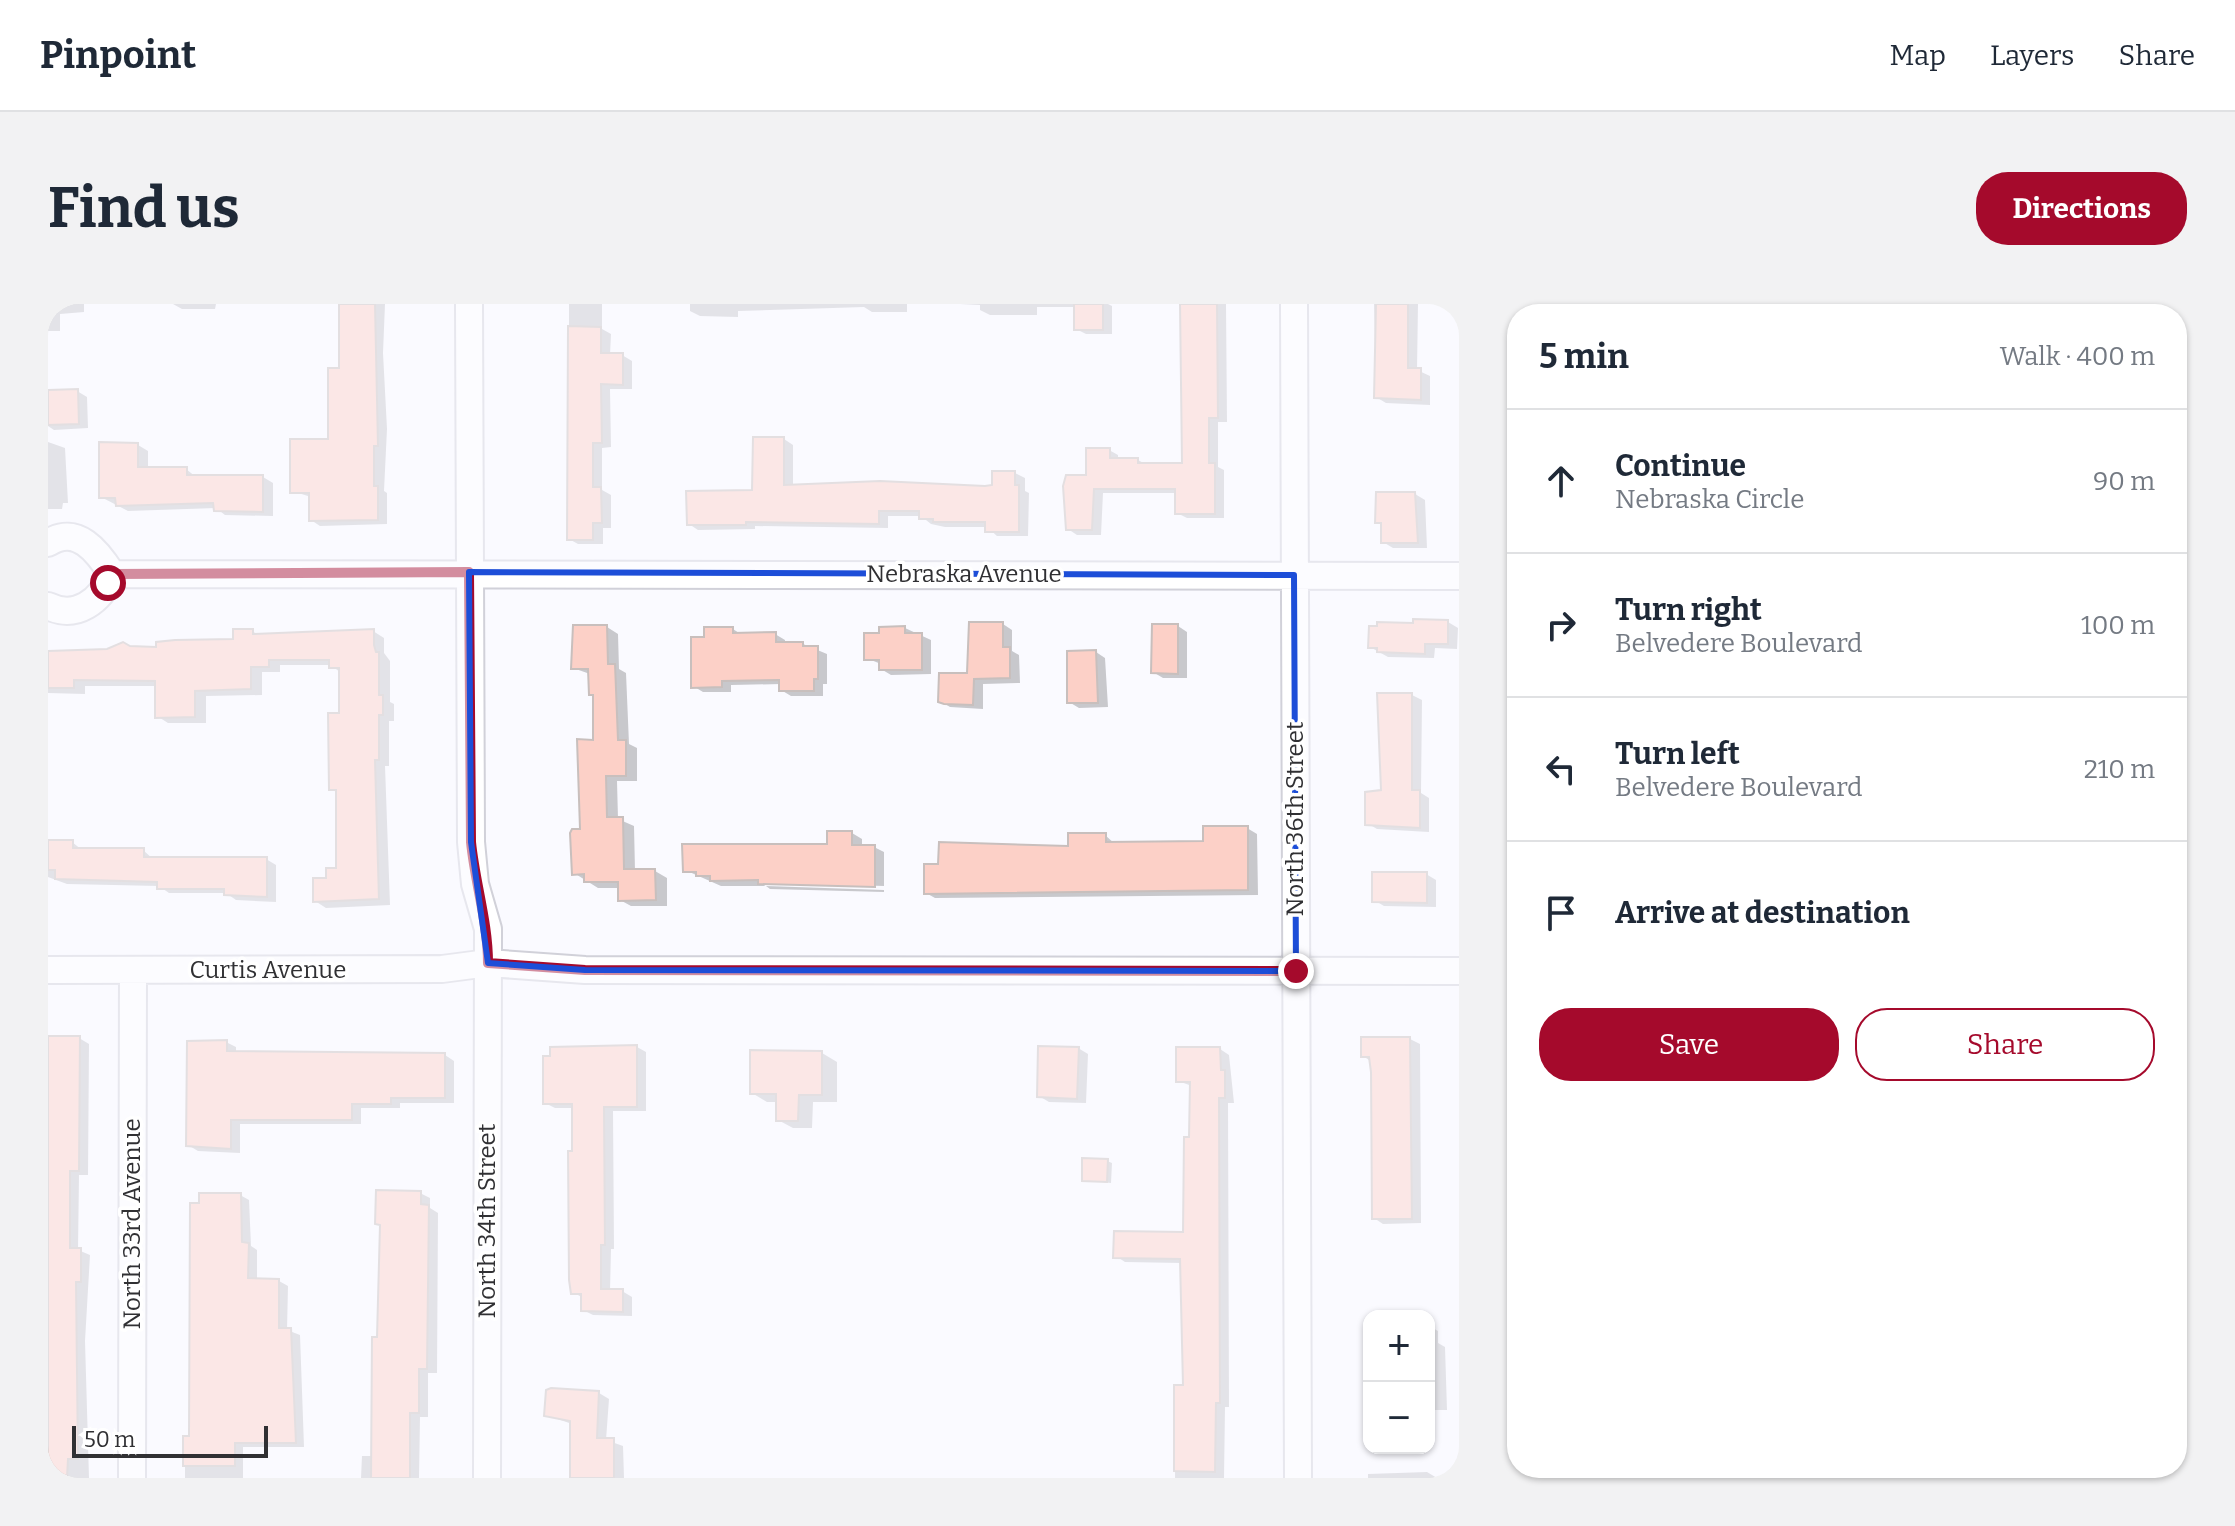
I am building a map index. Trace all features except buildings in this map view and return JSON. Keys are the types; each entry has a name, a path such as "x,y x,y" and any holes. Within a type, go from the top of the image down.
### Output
{"street":[{"name":"North 34th Street","path":"469,304 471,842 475,884 488,929 487,1478"},
{"name":"North 36th Street","path":"1294,304 1298,1478"},
{"path":"48,543 67,537 79,539 92,546 112,574 100,594 78,610 61,611 48,606"},
{"name":"Nebraska Avenue","path":"112,574 469,572 1459,576"},
{"name":"Curtis Avenue","path":"48,970 442,969 488,963 585,970 1459,971"},
{"name":"North 33rd Avenue","path":"132,1478 133,970"}],"highlighted area":[{"path":"469,572 1294,575 1296,971 585,970 488,963 471,842"}],"route":[{"path":"108,583 112,574 469,572 471,842 475,884 488,929 488,963 585,970 1296,971"}]}
